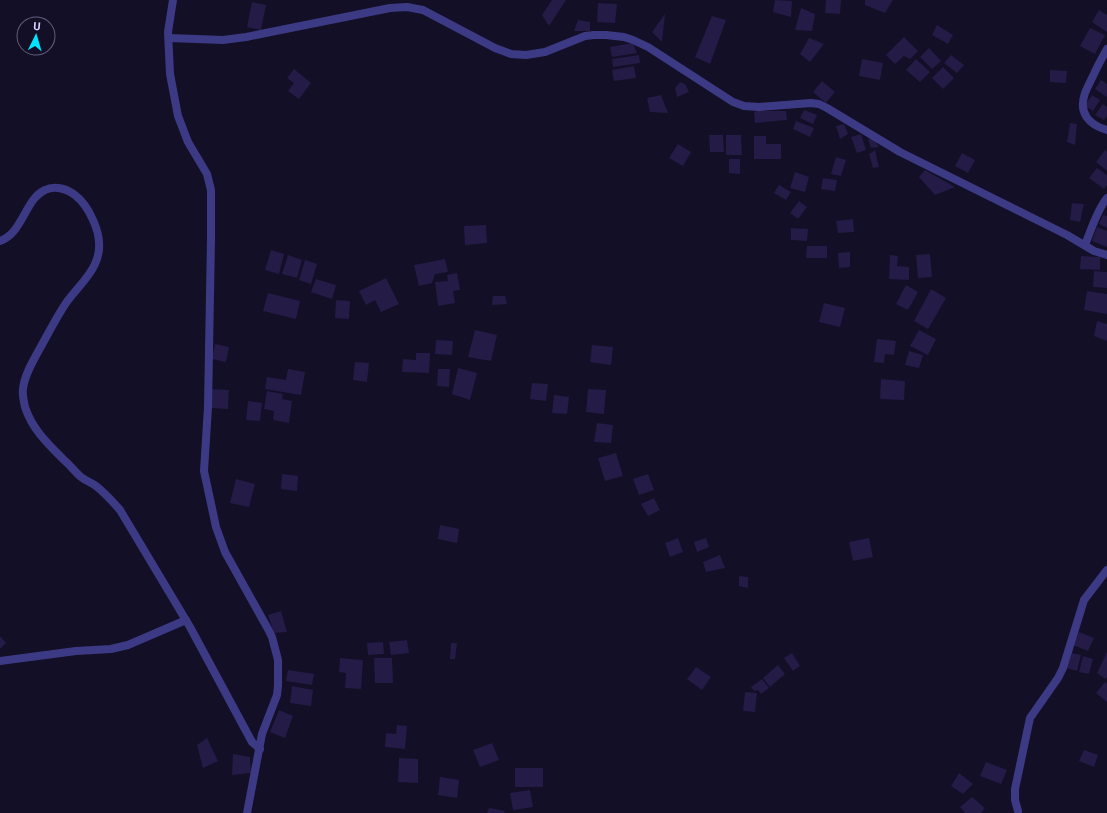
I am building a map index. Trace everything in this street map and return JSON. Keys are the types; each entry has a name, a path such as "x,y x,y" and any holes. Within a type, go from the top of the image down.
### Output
{"street":[{"path":"173,0 168,32 170,74 178,116 188,142 207,174 210,190 211,238 208,400 204,471 220,539 225,552 272,637 278,660 276,695 264,729 247,813"},
{"path":"169,38 223,40 246,37 390,8 407,7 423,10 495,48 511,54 526,55 545,52 585,36 606,35 624,37 648,47 733,102 744,106 759,107 811,103 827,108 900,152 1067,235 1099,253 1107,255"},
{"path":"1107,49 1084,94 1083,105 1085,115 1092,124 1107,130"},
{"path":"0,241 9,236 15,230 36,197 44,190 55,187 66,190 82,201 88,210 97,229 100,241 95,264 66,302 28,371 22,389 25,407 33,425 42,437 81,477 98,487 120,510 186,620 252,742 260,749"},
{"path":"1085,245 1103,202 1107,198"},
{"path":"1018,811 1015,800 1015,789 1030,718 1058,678 1063,668 1084,600 1107,570"},
{"path":"0,660 117,648 128,645 186,620"}],"building":[{"path":"552,0 566,0 549,26 542,15"},
{"path":"775,0 792,1 791,17 773,12"},
{"path":"826,0 841,0 840,14 825,13"},
{"path":"865,0 893,0 885,13 865,5"},
{"path":"252,2 266,5 261,30 247,27"},
{"path":"598,3 617,4 615,23 597,22"},
{"path":"801,8 815,14 812,31 795,30"},
{"path":"1099,10 1107,15 1107,32 1092,22"},
{"path":"665,14 662,42 652,32"},
{"path":"712,16 726,20 710,64 695,57"},
{"path":"578,20 590,22 590,31 574,31"},
{"path":"937,25 953,35 948,44 932,35"},
{"path":"1090,28 1105,35 1095,54 1080,46"},
{"path":"904,37 918,51 910,59 904,56 895,64 886,55"},
{"path":"809,38 824,44 810,62 800,54"},
{"path":"633,43 637,53 612,57 610,47"},
{"path":"929,48 941,61 932,69 920,57"},
{"path":"639,55 640,63 613,67 612,59"},
{"path":"951,55 964,65 957,73 944,63"},
{"path":"862,59 883,63 880,80 859,76"},
{"path":"916,59 930,72 920,82 906,70"},
{"path":"634,66 636,78 614,81 612,70"},
{"path":"943,67 954,78 943,89 932,78"},
{"path":"294,69 311,83 299,99 288,91 294,83 287,78"},
{"path":"1050,70 1067,71 1066,83 1050,82"},
{"path":"1101,80 1107,84 1107,97 1095,89"},
{"path":"822,81 835,92 826,103 813,92"},
{"path":"680,82 685,84 689,92 677,97 675,88"},
{"path":"661,95 668,113 650,112 647,98"},
{"path":"1092,95 1100,100 1093,111 1085,106"},
{"path":"1103,104 1107,107 1107,116 1104,120 1095,115"},
{"path":"804,110 817,115 813,124 800,118"},
{"path":"756,111 786,111 787,120 755,123 754,113"},
{"path":"796,121 814,128 810,137 793,129"},
{"path":"1070,123 1077,124 1075,145 1067,142"},
{"path":"844,124 848,134 840,139 836,126"},
{"path":"861,134 866,150 857,153 851,137"},
{"path":"709,135 723,135 724,152 710,152"},
{"path":"726,135 741,135 742,155 726,155"},
{"path":"754,136 766,136 766,144 781,144 781,159 754,159"},
{"path":"871,138 879,147 871,148 868,139"},
{"path":"678,144 691,152 683,166 669,158"},
{"path":"875,150 879,167 873,168 869,154"},
{"path":"1105,150 1107,152 1107,171 1096,162"},
{"path":"962,153 975,160 968,173 955,166"},
{"path":"836,157 846,160 841,176 831,174"},
{"path":"729,159 740,159 740,174 729,173"},
{"path":"1097,168 1107,175 1107,185 1104,189 1089,178"},
{"path":"925,170 955,187 935,195 919,177"},
{"path":"795,172 809,177 805,192 790,188"},
{"path":"823,178 837,180 835,191 821,189"},
{"path":"779,185 791,192 786,200 774,193"},
{"path":"799,201 807,207 798,219 790,213"},
{"path":"1072,203 1084,204 1080,222 1070,220"},
{"path":"1103,215 1107,216 1107,228 1099,224"},
{"path":"853,219 854,232 838,233 836,221"},
{"path":"486,225 487,243 465,245 464,226"},
{"path":"1097,227 1107,231 1107,247 1092,241"},
{"path":"791,228 808,229 807,241 791,240"},
{"path":"807,246 827,246 827,258 806,258"},
{"path":"271,250 284,254 279,274 265,270"},
{"path":"850,252 850,267 839,268 838,253"},
{"path":"930,254 932,277 918,278 916,255"},
{"path":"288,255 302,260 297,278 282,274"},
{"path":"890,255 898,256 897,266 909,267 909,280 889,279"},
{"path":"1081,256 1100,257 1100,270 1080,269"},
{"path":"445,259 448,272 435,274 432,283 419,286 414,265"},
{"path":"305,260 317,264 311,284 299,280"},
{"path":"1094,271 1107,272 1107,288 1093,287"},
{"path":"457,273 460,290 453,291 455,303 438,306 435,282 448,281 447,275"},
{"path":"386,278 399,304 381,312 375,300 366,305 359,291"},
{"path":"316,279 336,285 332,299 311,292"},
{"path":"906,285 918,292 908,310 896,304"},
{"path":"931,289 946,298 928,329 914,321"},
{"path":"1087,291 1107,294 1107,314 1084,310"},
{"path":"268,293 300,301 296,319 263,311"},
{"path":"493,296 505,296 507,304 492,305"},
{"path":"336,300 350,301 349,319 335,318"},
{"path":"824,303 845,308 840,327 819,322"},
{"path":"1097,321 1107,324 1107,341 1094,336"},
{"path":"475,330 497,335 491,361 468,357"},
{"path":"919,330 936,339 928,355 910,346"},
{"path":"877,339 896,341 894,355 885,354 884,363 874,362"},
{"path":"436,340 453,341 452,355 435,354"},
{"path":"215,344 229,347 226,362 212,359"},
{"path":"592,345 613,347 611,365 590,362"},
{"path":"909,351 923,355 919,368 905,365"},
{"path":"416,353 430,353 429,373 402,372 403,359 416,360"},
{"path":"355,362 369,363 367,382 353,380"},
{"path":"458,368 477,373 470,400 452,394"},
{"path":"288,369 305,372 301,395 265,389 267,377 286,380"},
{"path":"438,369 450,369 449,387 437,386"},
{"path":"881,379 905,381 904,400 880,399"},
{"path":"532,383 548,384 546,401 530,399"},
{"path":"212,389 229,390 228,409 211,408"},
{"path":"588,389 606,390 604,414 586,412"},
{"path":"267,391 283,394 282,399 292,401 289,423 273,420 274,411 264,409"},
{"path":"554,395 569,397 567,414 552,413"},
{"path":"248,401 262,403 260,421 246,420"},
{"path":"597,423 613,425 611,443 594,442"},
{"path":"616,453 623,476 605,481 598,458"},
{"path":"282,474 298,476 297,491 281,489"},
{"path":"648,474 654,490 639,495 633,479"},
{"path":"236,479 255,484 249,507 230,503"},
{"path":"654,498 660,510 648,516 641,504"},
{"path":"440,525 459,529 457,543 438,539"},
{"path":"678,538 683,552 670,557 665,543"},
{"path":"706,538 709,547 697,552 694,542"},
{"path":"869,538 873,557 853,561 849,542"},
{"path":"720,555 725,568 706,572 703,562"},
{"path":"739,576 748,577 748,588 739,586"},
{"path":"281,611 287,632 274,633 268,615"},
{"path":"1079,632 1094,638 1088,651 1073,645"},
{"path":"0,636 6,643 0,649"},
{"path":"407,640 409,653 391,655 389,642"},
{"path":"383,642 384,654 368,655 367,643"},
{"path":"451,643 457,643 455,659 450,659"},
{"path":"1107,652 1107,677 1105,679 1097,673"},
{"path":"792,653 800,666 793,671 784,658"},
{"path":"1072,653 1081,655 1077,671 1067,668"},
{"path":"1083,656 1093,659 1089,674 1079,672"},
{"path":"340,658 363,660 361,689 345,688 346,673 339,672"},
{"path":"374,658 392,658 393,683 375,683"},
{"path":"778,665 785,674 770,687 763,678"},
{"path":"696,667 711,677 702,690 687,679"},
{"path":"288,670 314,674 312,685 286,681"},
{"path":"762,679 769,688 761,694 758,690 754,691 751,687"},
{"path":"1105,682 1107,684 1107,702 1096,693"},
{"path":"292,686 313,690 311,706 290,703"},
{"path":"745,692 757,693 755,712 743,711"},
{"path":"279,710 293,716 285,738 270,732"},
{"path":"397,725 407,726 405,749 385,747 386,733 396,734"},
{"path":"207,738 218,761 203,768 197,745"},
{"path":"492,743 499,760 480,767 473,750"},
{"path":"1084,750 1098,755 1094,767 1079,761"},
{"path":"233,754 250,757 251,773 232,775"},
{"path":"399,758 418,759 418,783 398,782"},
{"path":"986,762 1007,770 1001,784 980,776"},
{"path":"515,768 543,768 543,787 515,787"},
{"path":"959,773 973,784 963,794 951,786"},
{"path":"440,777 459,780 457,798 438,795"},
{"path":"530,790 533,807 513,810 510,793"},
{"path":"972,797 985,808 981,813 965,813 960,807"},
{"path":"489,808 505,811 504,813 487,813"}]}
